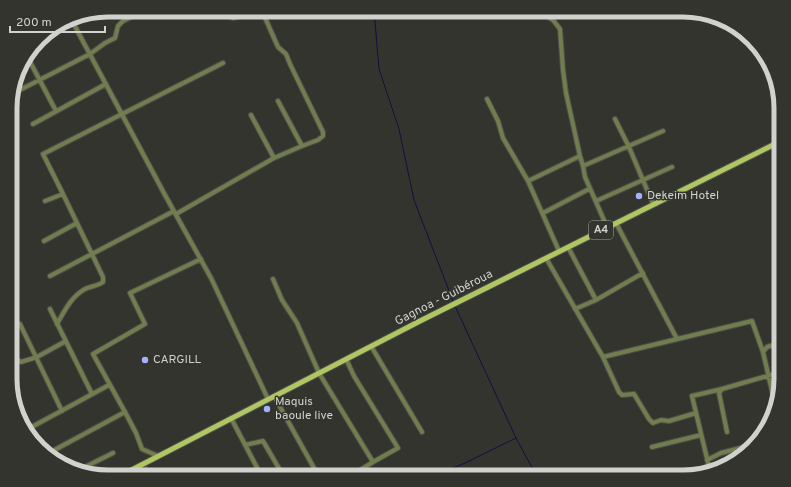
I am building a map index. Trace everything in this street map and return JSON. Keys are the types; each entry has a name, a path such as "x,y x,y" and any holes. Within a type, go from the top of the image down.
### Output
{"main road":[{"name":"Gagnoa - Guibéroua","path":"131,470 371,346 774,145"}],"street":[{"path":"19,91 90,54 105,42 115,38 118,26 123,21 131,17"},
{"path":"50,276 175,213 274,158 318,140 323,136 323,132 286,54 278,47 265,17"},
{"path":"547,17 553,20 560,29 563,70 580,156 584,166 585,177 589,189 607,227"},
{"path":"73,24 175,213 201,258 268,399"},
{"path":"30,61 56,111"},
{"path":"57,324 70,302 82,291 99,285 103,282 104,277 43,154 223,63"},
{"path":"33,124 106,84"},
{"path":"487,99 498,121 503,138 528,181 559,251"},
{"path":"278,101 302,146"},
{"path":"250,115 274,158"},
{"path":"615,119 644,179 654,204"},
{"path":"584,166 663,131"},
{"path":"528,181 580,156"},
{"path":"596,201 672,167"},
{"path":"543,213 589,189"},
{"path":"45,201 63,194"},
{"path":"44,241 77,223"},
{"path":"616,223 677,339"},
{"path":"568,247 596,300"},
{"path":"158,456 142,449 136,433 93,354 145,324 130,293 201,258"},
{"path":"546,258 603,357 619,392 622,395 634,394 653,423 661,420 669,421 696,413"},
{"path":"575,309 596,300 643,273"},
{"path":"273,279 282,300 297,323 319,373 373,462"},
{"path":"50,308 92,394"},
{"path":"603,357 752,321 763,352 772,394"},
{"path":"20,324 62,411"},
{"path":"17,360 21,362 36,357 66,341"},
{"path":"763,352 767,347 774,345"},
{"path":"371,346 422,432"},
{"path":"346,359 354,376 398,448 361,470"},
{"path":"709,466 692,396 774,374"},
{"path":"31,428 109,385"},
{"path":"722,389 718,393 727,432"},
{"path":"274,396 314,470"},
{"path":"52,451 125,412"},
{"path":"232,418 258,470"},
{"path":"652,447 701,435"},
{"path":"245,445 263,441 280,470"},
{"path":"707,460 722,453 744,447"},
{"path":"85,467 113,453"}],"shaded area":[{"path":"146,464 150,470 134,470"}],"waterway":[{"path":"375,17 379,69 399,129 414,200 453,301"},
{"path":"455,306 516,438 533,470"},
{"path":"448,470 516,438"}],"place":[{"name":"Dekeim Hotel","path":"639,196"},
{"name":"CARGILL","path":"145,360"},
{"name":"Maquis baoule live","path":"267,409"}]}
